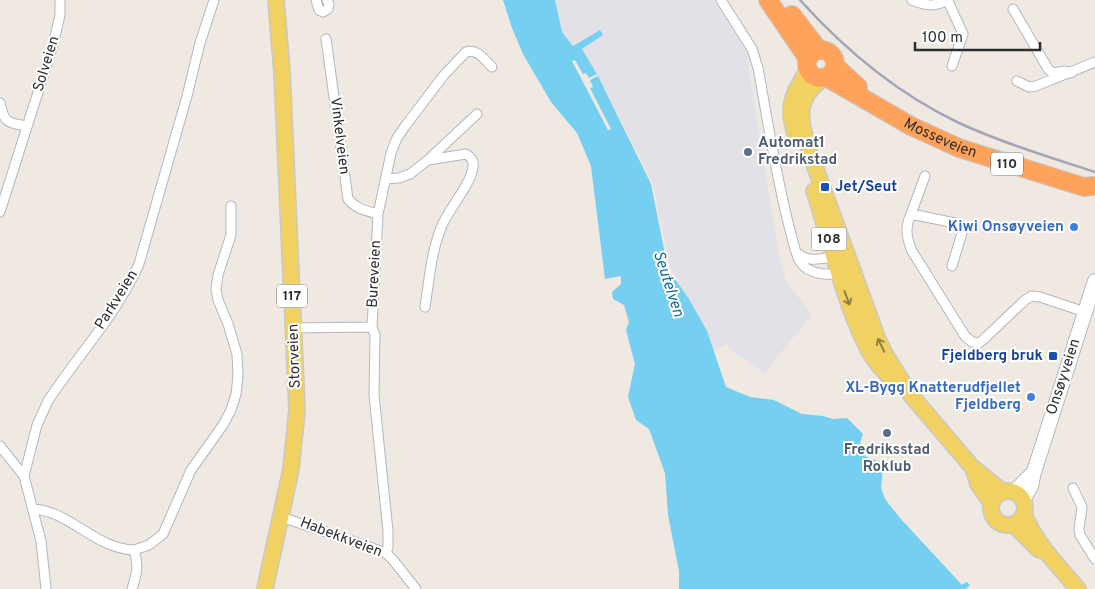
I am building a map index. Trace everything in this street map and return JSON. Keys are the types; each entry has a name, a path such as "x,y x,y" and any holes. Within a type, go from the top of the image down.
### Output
{"highway":[{"name":"Mosseveien","path":"768,0 820,67 911,126 959,148 1084,187 1094,186"},
{"name":"Mosseveien","path":"781,0 820,67"}],"main road":[{"name":"Storveien","path":"265,589 291,469 296,418 294,328 281,49 276,0"},
{"name":"108","path":"820,67 795,89 790,111 792,124 839,274 866,347 882,370 898,387 910,394"},
{"name":"108","path":"820,67 803,102 802,125 810,153 877,337 885,354 910,394 972,467 1016,499 1051,558 1078,589"},
{"name":"108","path":"972,467 978,484 992,504 993,516 1004,524 1013,524 1035,547 1051,558"},
{"path":"992,504 994,498 1016,499 1018,522 1013,524"}],"street":[{"name":"Solveien","path":"0,212 53,45 60,15 60,0"},
{"name":"Parkveien","path":"24,476 42,413 61,382 119,301 139,264 187,96 200,43 214,0"},
{"path":"316,0 319,10 323,12 328,9 329,4 327,0"},
{"path":"721,0 752,49 758,68 786,214 799,261 806,268 827,275 839,274 850,261 834,258 813,261 805,259 797,253"},
{"path":"912,0 925,6 935,5 948,0 963,34 952,66"},
{"path":"1013,9 1052,73 1065,71 1071,73"},
{"name":"Vinkelveien","path":"326,39 348,199 352,205 378,214"},
{"name":"Bureveien","path":"386,554 388,531 374,394 375,336 372,327 378,214 387,179 391,153 397,138 450,68 466,52 476,52 492,67"},
{"path":"1017,81 1029,87 1036,86 1095,62"},
{"path":"0,103 2,114 6,120 27,126"},
{"path":"387,179 399,178 410,174 428,160 477,114"},
{"path":"425,307 434,252 441,227 470,176 473,166 471,157 466,154 428,160"},
{"path":"925,176 906,224 907,240 965,336 972,342 979,342 984,339 1025,300 1032,296 1040,296 1085,312"},
{"path":"34,509 44,510 75,525 114,548 134,550 149,545 163,534 191,470 223,426 236,394 238,376 237,354 216,289 231,234 231,206"},
{"path":"911,214 955,223 962,227 952,266"},
{"name":"Onsøyveien","path":"1016,499 1031,486 1095,281"},
{"path":"294,328 372,327"},
{"path":"0,446 24,476 44,553 46,589"},
{"path":"1073,488 1082,507 1080,535 1095,559"},
{"name":"Habekkveien","path":"281,517 386,554 416,589"},
{"path":"132,589 138,570 138,562 134,550"}],"shaded area":[{"path":"556,0 714,0 746,51 779,256 786,281 812,315 764,373 734,353 727,344 713,350 707,331 670,268 652,181 582,49 603,35 599,30 573,46 562,32"}],"water":[{"name":"Seutelven","path":"503,0 555,0 562,32 573,46 600,30 603,35 582,49 598,76 651,184 668,269 689,299 707,331 726,387 750,397 774,400 802,414 833,419 847,418 863,434 860,446 862,453 869,458 881,462 883,468 881,488 885,499 962,585 967,582 970,585 966,589 679,589 679,571 668,515 665,473 649,429 636,420 628,397 635,364 626,330 629,322 624,305 613,299 612,292 621,284 621,276 605,279 591,166 577,133 551,102 523,54"}],"pier":[{"path":"575,60 583,74 586,73 589,78 597,74 598,76 590,80 593,87 590,88 611,129 608,130 572,61"}],"railway":[{"path":"800,0 854,53 915,99 959,123 992,137 1095,172"}],"place":[{"name":"Automat1 Fredrikstad","path":"748,152"},
{"name":"Jet/Seut","path":"825,187"},
{"name":"Kiwi Onsøyveien","path":"1074,227"},
{"name":"Fjeldberg bruk","path":"1053,356"},
{"name":"XL-Bygg Knatterudfjellet Fjeldberg","path":"1031,397"},
{"name":"Fredriksstad Roklub","path":"887,433"}]}
